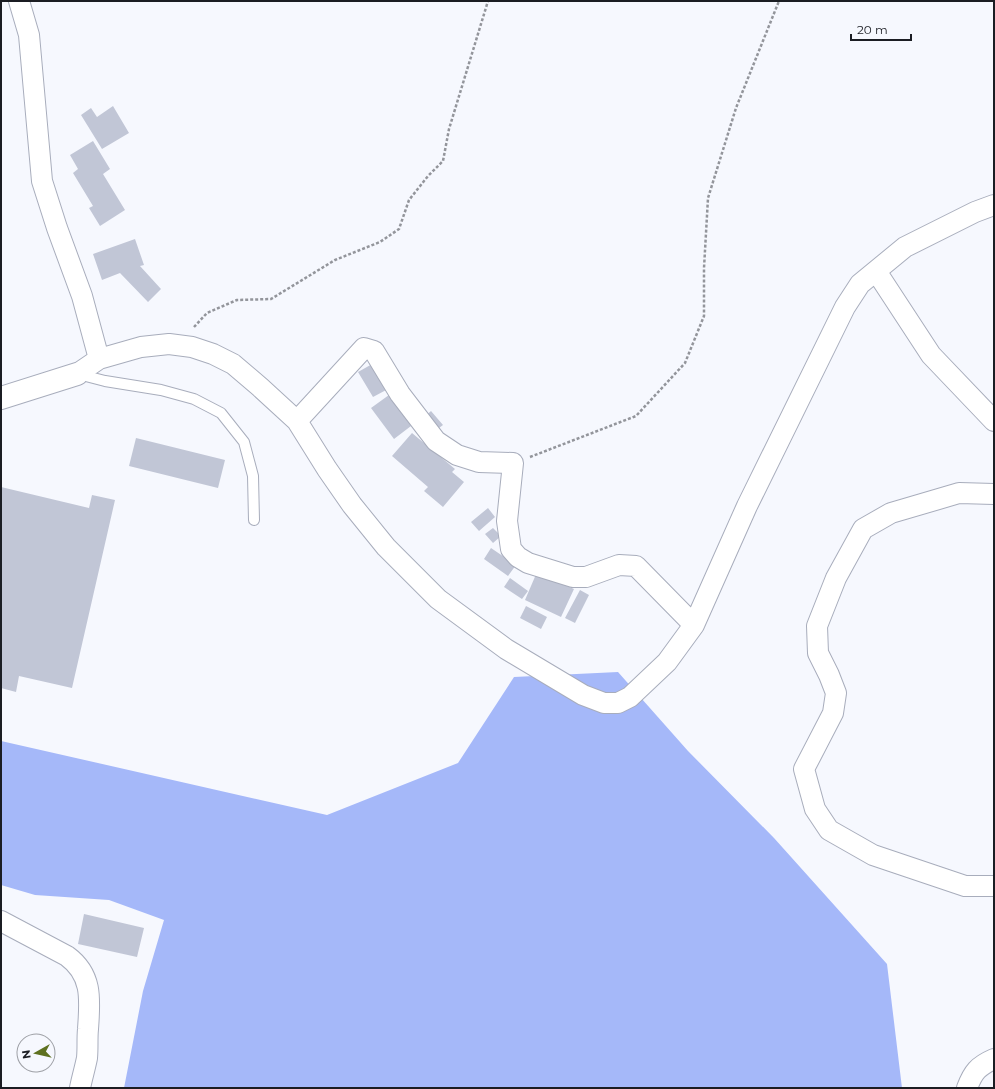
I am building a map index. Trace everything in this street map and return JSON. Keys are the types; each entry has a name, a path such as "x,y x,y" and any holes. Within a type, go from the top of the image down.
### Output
{"street":[{"path":"19,1 29,35 42,180 57,228 82,296 100,358"},
{"path":"1,398 77,374 100,358 141,347 169,344 192,347 213,354 233,364 270,395 297,421 326,469 352,505 386,547 438,599 506,649 583,695 604,703 618,703 630,697 667,662 694,625 748,506 845,307 860,284 905,247 975,212 994,205"},
{"path":"876,271 931,355 994,421"},
{"path":"297,421 364,348 374,351 400,394 436,441 457,455 479,462 513,463 507,521 511,549 518,557 528,563 573,578 586,577 619,565 636,566 694,625"},
{"path":"994,494 959,493 891,513 863,529 836,578 817,626 818,652 830,674 836,693 833,713 804,769 815,809 829,830 873,855 965,886 994,886"},
{"path":"1,922 67,956 76,963 83,975 88,987 90,1002 86,1058 80,1088"},
{"path":"967,1088 972,1075 983,1064 994,1059"}],"lane":[{"path":"77,374 105,381 161,390 194,399 221,412 244,442 253,476 254,520"}],"path":[{"path":"192,347 193,329 207,312 237,300 271,299 335,260 380,242 399,229 409,200 442,161 449,130 488,1"},
{"path":"513,463 636,416 685,363 704,316 704,268 708,198 736,108 779,1"}],"shaded area":[{"path":"618,672 688,751 774,838 887,964 902,1088 124,1088 143,991 164,920 109,900 35,895 1,885 1,741 327,815 458,763 514,677"}],"building":[{"path":"113,106 129,133 102,149 81,115 91,108 97,117"},
{"path":"93,141 110,169 103,174 125,210 100,226 89,208 93,206 73,173 78,169 70,155"},
{"path":"135,239 144,265 140,266 161,289 148,302 120,273 102,280 93,254"},
{"path":"374,363 388,389 373,397 358,372"},
{"path":"389,395 411,426 394,439 371,408"},
{"path":"431,411 443,425 435,431 423,418"},
{"path":"412,433 455,469 452,472 464,482 443,507 424,491 428,487 392,456"},
{"path":"136,438 225,460 218,488 129,466"},
{"path":"1,487 89,508 92,495 115,500 72,688 19,676 16,692 1,688"},
{"path":"488,508 495,517 479,531 471,522"},
{"path":"493,528 501,536 493,543 485,534"},
{"path":"491,548 516,565 508,576 484,559"},
{"path":"537,572 574,589 561,617 525,600"},
{"path":"510,578 528,591 522,599 504,587"},
{"path":"580,590 589,595 575,623 565,618"},
{"path":"526,606 547,617 541,629 520,618"},
{"path":"84,914 144,928 137,957 78,944"}]}
